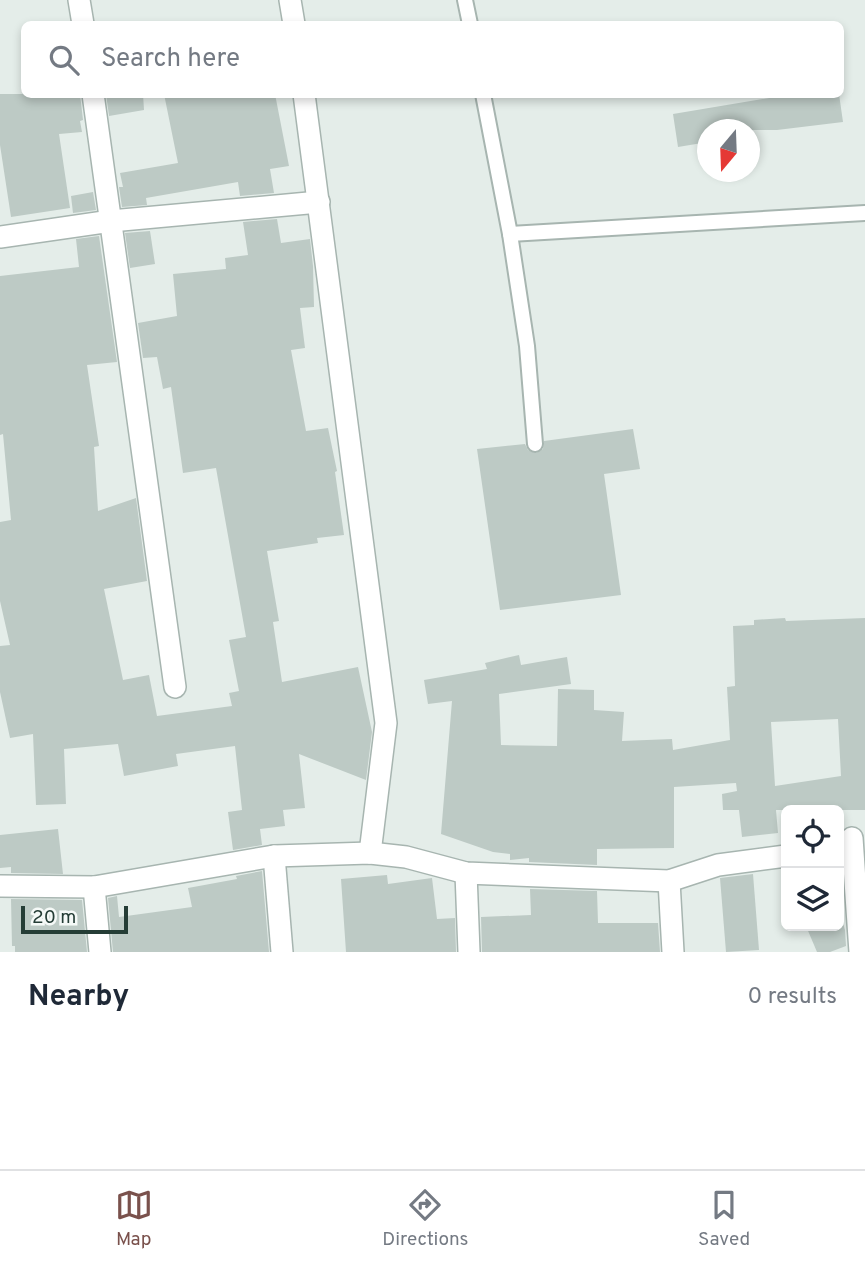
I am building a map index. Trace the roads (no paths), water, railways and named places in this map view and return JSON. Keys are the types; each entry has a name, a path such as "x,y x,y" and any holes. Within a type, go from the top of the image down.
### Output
{"street":[{"path":"79,0 82,21"},
{"path":"290,0 294,21"},
{"path":"94,98 175,687"},
{"path":"305,98 354,491 382,675 386,723 370,853"},
{"path":"0,237 111,221 319,202"},
{"path":"852,838 860,952"},
{"path":"0,886 94,887 275,856 370,853 406,857 466,873 669,881 718,865 781,857"},
{"path":"275,856 282,952"},
{"path":"466,873 469,952"},
{"path":"669,881 673,952"},
{"path":"94,887 100,952"}],"lane":[{"path":"465,0 469,21"},
{"path":"484,98 510,234 527,346 535,444"},
{"path":"510,234 865,213"}]}
